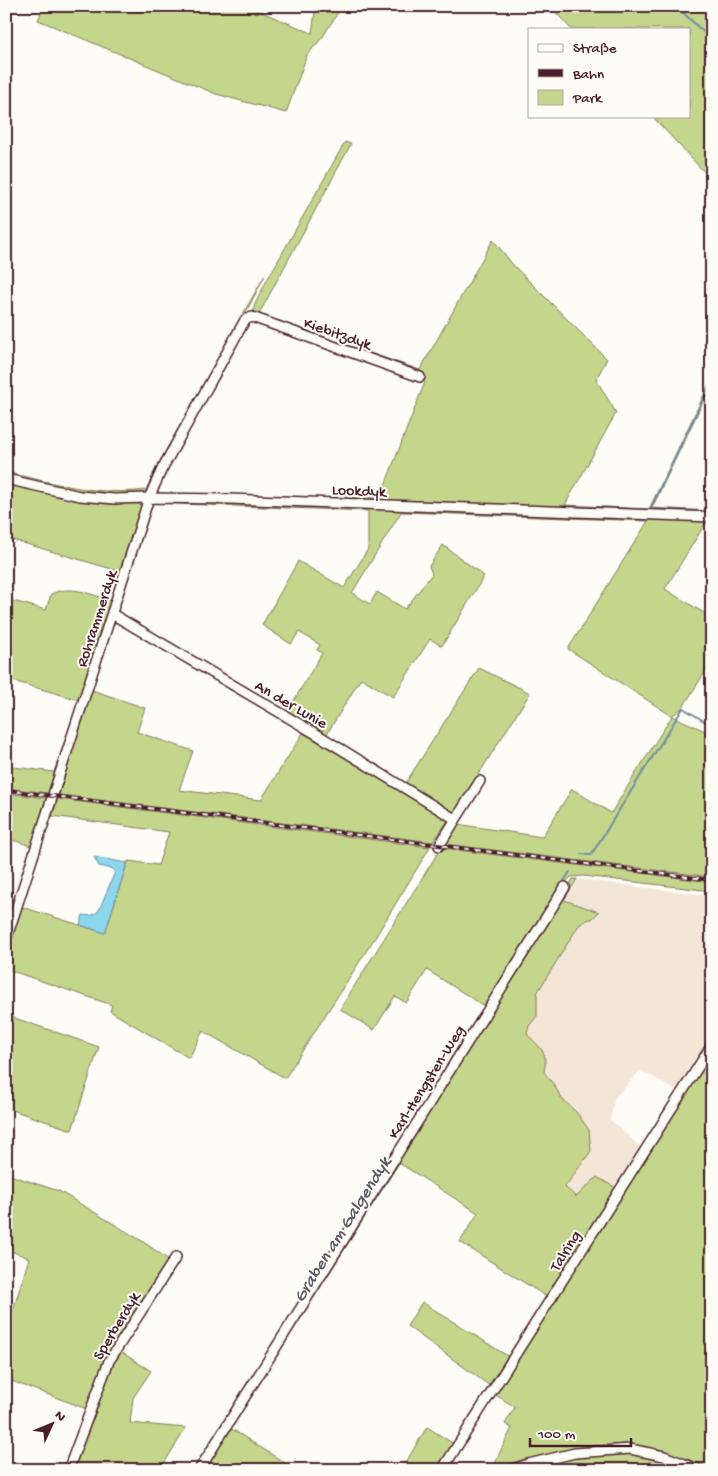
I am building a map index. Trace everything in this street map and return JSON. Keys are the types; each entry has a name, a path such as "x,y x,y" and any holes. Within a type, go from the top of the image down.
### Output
{"street":[{"name":"Kiebitzdyk","path":"245,320 252,317 420,377"},
{"name":"Rohrammerdyk","path":"6,940 149,498 162,469 245,320"},
{"name":"Lookdyk","path":"6,479 80,496 114,499 228,499 712,517"},
{"name":"An der Lunie","path":"112,614 318,735 455,819"},
{"path":"440,846 455,819 480,782"},
{"name":"Karl-Hengsten-Weg","path":"199,1470 566,887"},
{"name":"Talring","path":"442,1470 712,1045"},
{"name":"Sperberdyk","path":"68,1470 109,1361 176,1257"},
{"path":"510,1470 528,1464 575,1454 630,1449 664,1456 700,1470"}],"shaded area":[{"path":"59,795 433,842 430,847 58,799"},
{"path":"444,844 712,877 712,882 441,848"},
{"path":"577,879 712,896 712,1039 678,1092 641,1070 615,1097 610,1120 642,1148 615,1191 576,1197 565,1186 591,1151 589,1130 577,1113 562,1099 544,1072 546,1060 527,1034 529,1026 537,1016 537,993 579,925 599,912 564,900"}],"green space":[{"path":"44,6 247,6 312,33 316,6 342,6 322,38 307,55 286,113 216,94 38,20"},
{"path":"550,6 712,6 712,166 710,165 705,173 654,118 690,118 690,28 570,28"},
{"path":"345,142 351,144 259,314 325,337 319,339 253,313 255,304 266,282"},
{"path":"493,240 514,266 607,359 596,379 616,413 565,505 649,509 712,378 712,383 652,508 712,511 712,515 333,500 333,497 380,498 425,382 338,345 332,340 420,370"},
{"path":"265,275 147,494 140,496 76,494 6,476 6,472 93,490 146,490 156,468"},
{"path":"6,482 80,499 130,501 142,507 143,511 54,784 51,784 48,793 6,788 6,766 54,772 79,700 6,679 11,632 6,630 6,599 46,610 51,594 59,591 74,590 112,601 122,572 6,538"},
{"path":"155,500 712,520 712,524 705,524 665,589 712,618 712,661 683,707 672,716 568,649 648,521 401,512 352,593 370,604 377,592 405,609 432,574 429,566 443,545 484,576 442,646 430,639 393,697 361,678 325,737 286,714 322,653 317,650 320,645 299,632 291,644 262,625 298,561 344,588 368,549 368,511 153,503 117,613 152,503"},
{"path":"113,620 115,620 92,690 145,708 137,732 193,751 179,790 261,800 303,733 449,819 433,842 59,795 62,785 57,785"},
{"path":"479,668 530,693 454,813 405,784"},
{"path":"672,716 712,734 712,877 444,844 457,824 542,837 572,789 611,813"},
{"path":"6,793 46,798 31,846 6,838"},
{"path":"58,799 430,847 376,936 285,1078 203,1031 189,1058 110,1011 112,1005 6,969 6,953 22,907 105,933 128,861 158,865 169,832 52,816"},
{"path":"441,848 712,882 712,891 583,876 571,877 565,883 452,1062 449,1061 484,1006 427,970 406,1003 395,996 374,1030 340,1009"},
{"path":"573,879 577,879 564,900 599,912 592,919 579,925 537,993 537,1016 529,1026 527,1034 540,1047 544,1055 544,1072 562,1099 577,1113 589,1130 591,1151 565,1187 576,1197 597,1177 614,1187 615,1191 547,1297 460,1242 478,1213 399,1163 246,1405 244,1403 457,1067"},
{"path":"6,1015 99,1047 72,1130 6,1108"},
{"path":"712,1053 712,1470 672,1456 636,1447 574,1449 498,1470 491,1470 512,1428 505,1424 515,1407 494,1394"},
{"path":"6,1174 59,1191 142,1241 169,1260 87,1409 6,1379 6,1330 8,1326 6,1319 10,1320 29,1258 6,1249"},
{"path":"422,1302 509,1357 490,1386 407,1326"},
{"path":"121,1352 151,1371 133,1398 130,1423 186,1428 160,1470 74,1470 113,1364"},
{"path":"427,1427 454,1444 437,1470 401,1470"},
{"path":"230,1428 296,1470 204,1470"},
{"path":"631,1452 663,1460 689,1470 520,1470 561,1459"}],"water":[{"path":"94,857 127,863 105,933 80,925 83,915 92,915 99,910 115,872 113,869 99,866"}],"waterway":[{"path":"676,6 712,40"},
{"path":"651,508 712,381"},
{"name":"Graben am Galgendyk","path":"581,854 591,855 683,708 712,726"},
{"name":"Graben am Galgendyk","path":"564,881 570,872"}],"railway":[{"path":"6,790 712,880"}]}
